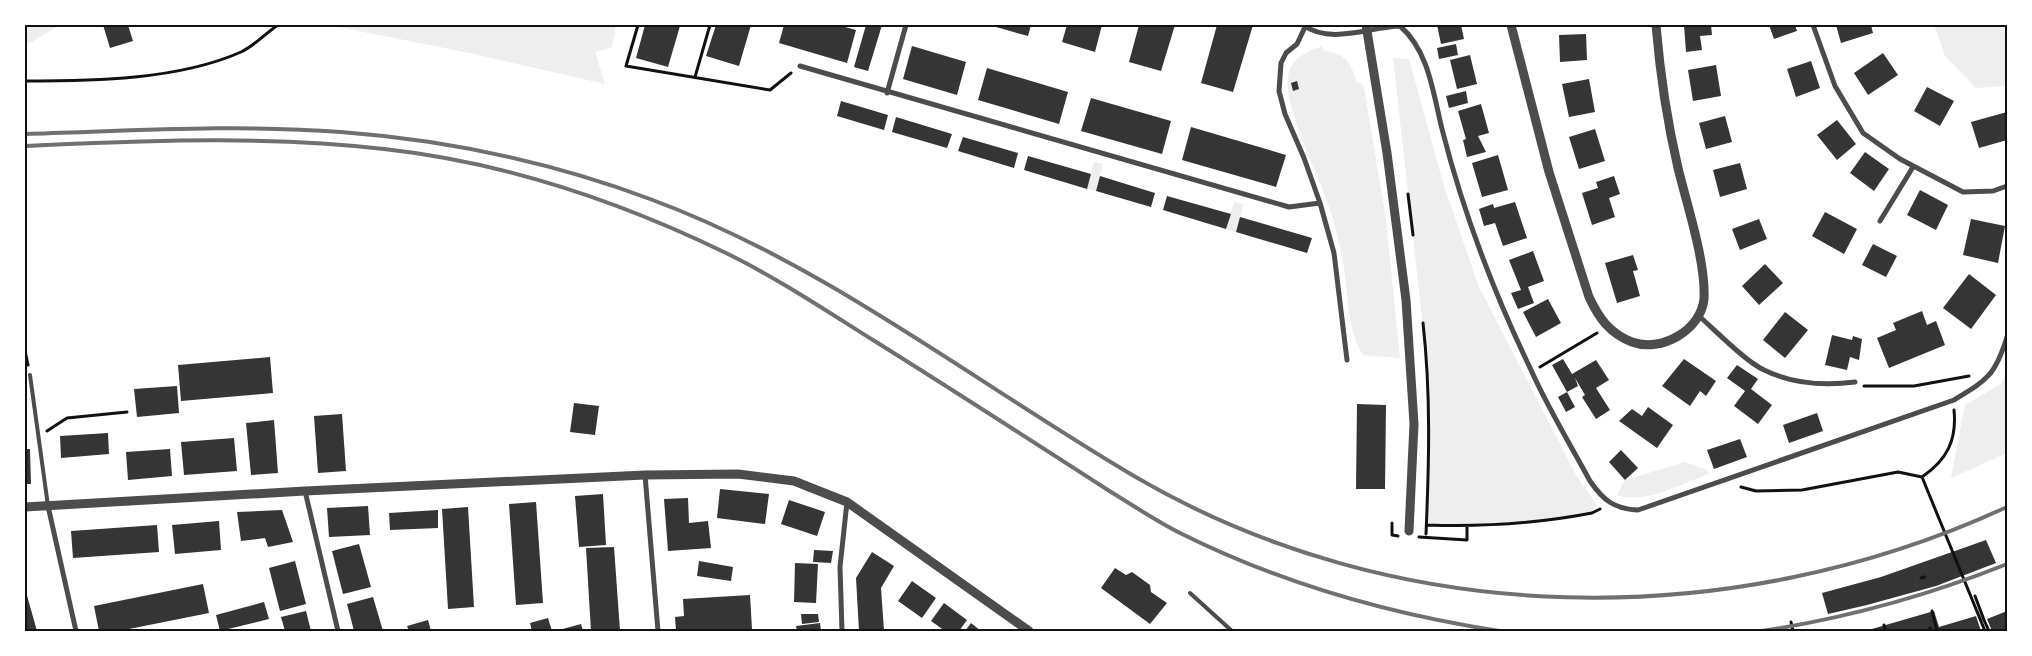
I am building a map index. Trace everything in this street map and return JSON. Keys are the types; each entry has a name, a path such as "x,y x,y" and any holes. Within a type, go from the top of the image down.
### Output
{"street":[{"path":"887,93 906,25"},
{"path":"1511,25 1549,172 1589,296 1597,314 1606,326 1619,337 1636,344 1654,344 1672,339 1689,329 1699,316 1704,300 1704,286 1669,127 1656,25"},
{"path":"1813,25 1835,86 1863,133 1914,166 1963,192 1993,190 2007,186"},
{"path":"1348,360 1334,253 1320,202 1285,114 1279,91 1281,63 1286,52 1297,44 1304,26 1332,35 1366,27 1400,26 1412,37 1424,61 1457,188 1492,284 1535,379 1590,481 1599,494 1609,503 1622,509 1638,510 1954,400 1989,377 2000,362 2007,337"},
{"path":"1366,27 1387,153 1406,300 1414,424 1407,535"},
{"path":"800,66 887,93 1289,207 1320,202"},
{"path":"1880,221 1914,166"},
{"path":"1699,316 1763,370 1796,381 1815,384 1855,382"},
{"path":"25,507 305,491 645,476 738,474 794,481 847,502 1029,631"},
{"path":"645,476 658,631"},
{"path":"305,491 338,631"},
{"path":"842,631 840,567 847,502"},
{"path":"48,506 76,631"}],"lane":[{"path":"30,375 48,506"},
{"path":"1190,593 1232,631"}],"path":[{"path":"25,80 60,81 151,74 190,68 242,51 278,25"},
{"path":"638,25 626,66 770,90 800,66"},
{"path":"695,77 710,25"},
{"path":"1541,366 1595,335"},
{"path":"1855,382 1862,386 1898,387 1975,375 1989,377"},
{"path":"1922,477 1942,461 1953,440 1955,424 1954,400"},
{"path":"38,437 67,418 127,412"},
{"path":"1721,482 1756,491 1802,490 1898,472 1922,477"},
{"path":"1922,477 1989,631"},
{"path":"1426,534 1427,525 1467,526 1540,522 1592,513 1609,503"},
{"path":"1392,524 1392,535 1467,540 1467,526"},
{"path":"1976,596 1985,631"},
{"path":"1932,611 1937,631"},
{"path":"1790,622 1792,631"},
{"path":"1884,625 1886,631"}],"shaded area":[{"path":"25,25 60,25 25,46"},
{"path":"328,25 616,25 612,47 595,52 605,84 470,53"},
{"path":"1934,25 2007,25 2007,86 1976,88 1945,56"},
{"path":"1322,46 1324,51 1338,54 1346,60 1357,83 1362,83 1364,88 1386,219 1400,358 1363,355 1358,345 1351,322 1343,263 1333,218 1302,140 1291,105 1288,77 1292,65 1300,57"},
{"path":"1393,58 1409,59 1444,186 1479,287 1577,477 1597,505 1592,513 1500,526 1427,525 1428,372"},
{"path":"1094,162 1103,164 1096,191 1087,189"},
{"path":"1234,202 1244,204 1236,232 1226,229"},
{"path":"2007,370 2007,453 1951,478 1965,405 2001,384"},
{"path":"1685,462 1707,470 1709,474 1652,495 1628,497 1617,495 1625,480"}],"building":[{"path":"103,25 128,25 133,41 110,48"},
{"path":"645,25 680,26 668,67 636,58"},
{"path":"716,25 751,25 739,66 706,56"},
{"path":"784,25 838,25 856,30 847,63 779,43"},
{"path":"866,25 882,25 868,71 854,67"},
{"path":"996,25 1031,25 1028,36 996,27"},
{"path":"1067,25 1102,25 1095,52 1062,42"},
{"path":"1139,25 1175,25 1161,71 1129,62"},
{"path":"1217,25 1253,25 1233,92 1201,83"},
{"path":"1437,25 1461,25 1464,39 1441,44"},
{"path":"1684,25 1711,25 1712,35 1700,36 1702,50 1686,52"},
{"path":"1769,25 1795,25 1797,31 1774,39"},
{"path":"1836,25 1871,25 1873,33 1841,43"},
{"path":"1586,34 1587,60 1560,62 1559,35"},
{"path":"1456,44 1458,55 1439,59 1437,48"},
{"path":"912,46 966,62 957,95 903,79"},
{"path":"1883,53 1898,75 1868,95 1854,73"},
{"path":"1470,55 1477,84 1457,89 1450,60"},
{"path":"1811,61 1820,88 1796,97 1787,69"},
{"path":"1716,65 1721,96 1693,101 1688,70"},
{"path":"987,68 1068,92 1059,124 978,100"},
{"path":"1589,79 1595,112 1569,117 1562,84"},
{"path":"1297,81 1299,89 1293,91 1291,83"},
{"path":"1927,87 1954,101 1940,126 1914,111"},
{"path":"1466,91 1468,103 1449,108 1446,96"},
{"path":"1091,98 1171,121 1162,154 1081,131"},
{"path":"841,101 888,115 884,130 837,116"},
{"path":"1481,104 1489,133 1478,136 1486,152 1467,157 1463,140 1466,139 1458,111"},
{"path":"2007,112 2007,140 1979,148 1971,122"},
{"path":"1725,116 1732,142 1706,149 1699,123"},
{"path":"896,117 952,134 947,148 892,132"},
{"path":"1837,120 1856,144 1837,160 1817,135"},
{"path":"1191,127 1286,155 1276,187 1182,160"},
{"path":"1595,129 1605,161 1579,169 1569,137"},
{"path":"963,137 1018,153 1014,168 958,151"},
{"path":"1865,152 1889,169 1874,191 1850,173"},
{"path":"1498,155 1508,190 1482,197 1472,163"},
{"path":"1028,156 1091,174 1087,189 1024,170"},
{"path":"1740,163 1747,189 1720,197 1713,170"},
{"path":"1100,176 1155,193 1151,207 1096,191"},
{"path":"1614,176 1620,194 1609,198 1615,217 1592,225 1582,193 1598,188 1596,182"},
{"path":"1920,190 1948,205 1936,230 1907,215"},
{"path":"1167,196 1231,214 1226,229 1163,210"},
{"path":"1515,202 1527,238 1503,246 1495,223 1484,226 1479,209 1493,204 1494,208"},
{"path":"1825,212 1857,229 1844,254 1812,236"},
{"path":"1240,217 1312,238 1307,253 1236,232"},
{"path":"1759,219 1767,239 1740,250 1732,229"},
{"path":"1971,219 2005,226 1998,263 1963,255"},
{"path":"1873,244 1897,256 1886,277 1862,265"},
{"path":"1533,251 1544,281 1528,287 1534,303 1518,309 1511,293 1521,290 1509,260"},
{"path":"1633,255 1638,270 1633,271 1640,296 1617,303 1605,263"},
{"path":"1765,264 1783,283 1759,305 1742,286"},
{"path":"1969,274 1996,295 1971,329 1943,308"},
{"path":"1548,299 1561,323 1536,337 1523,312"},
{"path":"1922,311 1927,325 1936,321 1945,345 1889,368 1877,338 1896,330 1893,323"},
{"path":"1785,312 1808,330 1785,358 1763,340"},
{"path":"1832,335 1852,340 1853,336 1862,339 1859,360 1850,357 1847,370 1825,365"},
{"path":"270,357 273,393 181,401 178,365"},
{"path":"1563,359 1572,374 1596,360 1609,380 1596,388 1610,410 1596,419 1582,397 1585,395 1575,378 1578,386 1567,392 1552,365"},
{"path":"1684,359 1716,381 1706,396 1700,391 1690,406 1662,386"},
{"path":"1737,365 1758,379 1751,389 1772,405 1758,424 1734,406 1745,391 1727,378"},
{"path":"177,386 179,413 137,417 134,389"},
{"path":"1567,392 1575,407 1566,412 1558,397"},
{"path":"574,403 599,406 595,435 570,432"},
{"path":"1357,404 1386,405 1385,489 1356,489"},
{"path":"1648,407 1673,425 1657,448 1619,421 1632,409 1642,416"},
{"path":"1817,413 1823,431 1789,443 1783,425"},
{"path":"342,414 346,471 318,473 314,416"},
{"path":"274,420 278,473 251,475 246,423"},
{"path":"108,433 109,454 61,458 60,436"},
{"path":"234,438 237,471 184,475 181,442"},
{"path":"1740,439 1747,457 1714,469 1707,450"},
{"path":"25,449 30,449 31,484 25,484"},
{"path":"170,449 172,476 128,480 126,452"},
{"path":"1621,450 1638,468 1625,480 1609,462"},
{"path":"720,489 769,494 765,524 717,518"},
{"path":"603,494 606,545 579,547 575,496"},
{"path":"688,498 689,523 708,521 711,548 668,551 664,499"},
{"path":"789,500 825,512 817,536 781,524"},
{"path":"536,502 543,603 516,605 509,504"},
{"path":"368,506 370,535 329,537 327,508"},
{"path":"468,507 474,607 448,609 442,509"},
{"path":"282,510 293,542 268,547 265,538 241,541 237,512"},
{"path":"438,510 438,528 390,530 389,513"},
{"path":"219,521 221,550 175,554 172,525"},
{"path":"157,525 159,552 73,558 71,531"},
{"path":"1986,540 1996,563 1936,586 1828,614 1822,593 1881,577"},
{"path":"359,544 371,587 343,594 332,551"},
{"path":"614,547 620,631 591,631 586,548"},
{"path":"814,550 833,551 831,563 813,562"},
{"path":"872,552 894,566 881,588 884,631 859,631 856,578"},
{"path":"295,561 306,604 280,611 269,568"},
{"path":"699,561 733,567 731,581 697,576"},
{"path":"795,563 818,564 816,603 794,602"},
{"path":"1115,568 1126,575 1132,572 1150,585 1151,592 1167,603 1150,624 1101,588"},
{"path":"912,581 936,598 922,618 898,601"},
{"path":"203,584 209,613 119,631 99,631 94,606"},
{"path":"26,592 37,631 25,631"},
{"path":"750,595 752,629 676,631 675,617 684,616 683,599"},
{"path":"373,597 383,631 354,631 347,604"},
{"path":"264,602 269,619 220,631 216,615"},
{"path":"944,603 967,620 959,631 945,631 931,621"},
{"path":"306,611 311,631 285,631 281,617"},
{"path":"1934,611 1939,627 1976,616 1981,631 1865,631"},
{"path":"2007,611 2007,631 1992,631 1987,619"},
{"path":"801,614 818,614 819,622 802,624"},
{"path":"548,618 552,631 532,631 530,623"},
{"path":"428,620 431,631 409,631 407,626"},
{"path":"820,623 821,631 797,631 796,626"},
{"path":"971,623 981,631 965,631"},
{"path":"581,624 583,631 559,631 559,630"}],"railway":[{"path":"25,134 223,128 341,132 459,147 537,164 613,186 715,226 777,256 838,290 1134,476 1236,527 1343,564 1454,587 1566,597 1680,594 1792,578 1901,548 2007,507"},
{"path":"25,146 204,140 339,145 384,149 472,163 559,186 685,234 764,273 1111,492 1180,533 1218,551 1296,581 1376,606 1417,616 1499,631"},
{"path":"1762,631 1825,620 1886,605 1977,576 2007,564"}]}
